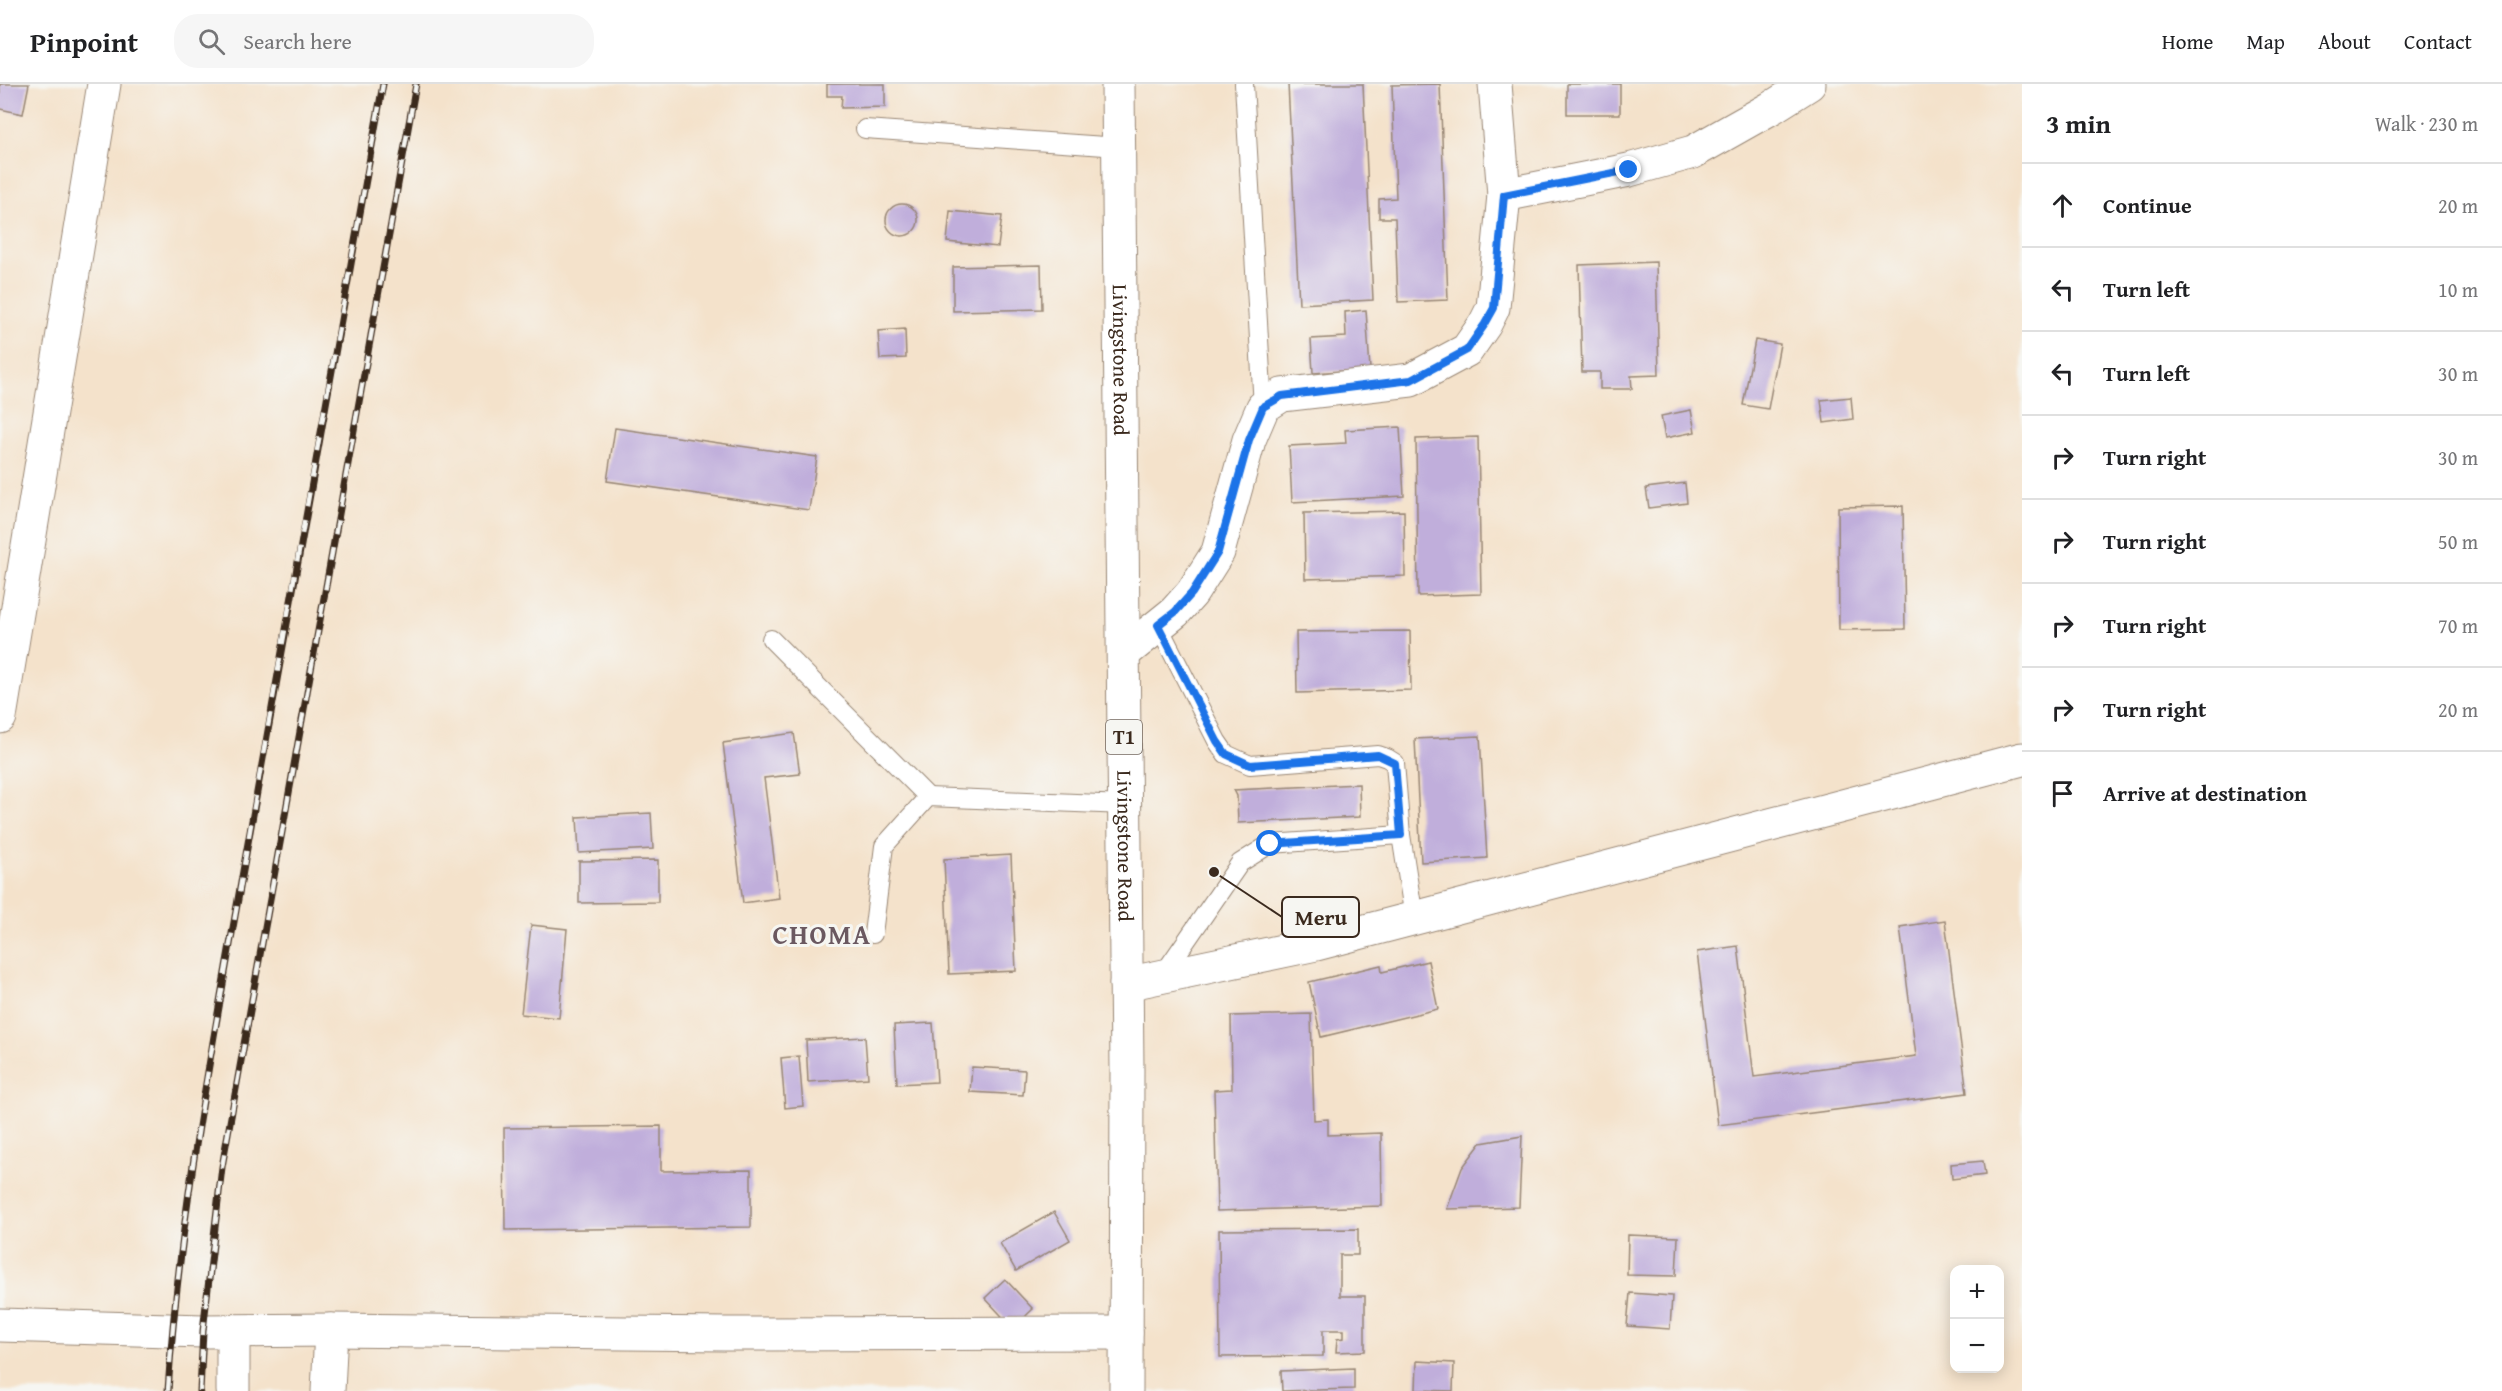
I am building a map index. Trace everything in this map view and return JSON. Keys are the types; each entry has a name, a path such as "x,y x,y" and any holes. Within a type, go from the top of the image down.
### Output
{"main road":[{"path":"0,717 104,84"},
{"name":"Livingstone Road","path":"1118,84 1125,806 1126,1391"},
{"path":"1124,653 1175,612 1192,593 1218,552 1249,440 1263,407 1282,396 1411,380 1467,350 1485,324 1494,308 1504,195 1496,84"},
{"path":"1504,195 1629,170 1693,152 1772,108 1809,84"},
{"path":"1126,984 1316,944 2022,759"},
{"path":"0,1325 233,1331 331,1329 725,1334 1126,1333"},
{"path":"328,1391 331,1329"},
{"path":"233,1331 233,1391"}],"lane":[{"path":"1244,84 1263,407"},
{"path":"865,129 1119,147"},
{"path":"1158,625 1217,741 1226,754 1250,765 1378,755 1395,763 1401,835 1414,918"},
{"path":"771,639 928,797 1125,806"},
{"path":"873,934 884,846 928,797"},
{"path":"1161,977 1240,862 1256,851 1270,844 1401,835"}],"building":[{"path":"0,84 29,84 23,114 0,109"},
{"path":"827,84 885,84 885,107 841,108 842,96 827,96"},
{"path":"1288,84 1363,84 1373,300 1299,304"},
{"path":"1440,84 1448,300 1398,302 1395,218 1379,218 1379,199 1396,198 1392,85"},
{"path":"1567,84 1620,84 1620,114 1567,114"},
{"path":"902,204 913,209 918,220 913,231 902,236 891,231 886,220 891,209"},
{"path":"950,211 1002,216 998,247 947,242"},
{"path":"1656,262 1659,375 1631,376 1632,389 1600,389 1600,372 1582,372 1579,265"},
{"path":"1041,265 1042,309 953,311 953,267"},
{"path":"1366,310 1370,369 1313,373 1311,339 1346,337 1345,312"},
{"path":"905,329 906,358 880,359 878,331"},
{"path":"1755,340 1780,344 1768,409 1743,405"},
{"path":"1851,397 1853,419 1824,423 1821,400"},
{"path":"1691,410 1695,432 1665,438 1661,416"},
{"path":"1400,427 1404,496 1292,502 1289,446 1346,443 1345,430"},
{"path":"615,428 817,457 809,510 607,481"},
{"path":"1478,437 1481,594 1418,596 1416,439"},
{"path":"1685,483 1687,503 1649,508 1646,488"},
{"path":"1903,506 1905,629 1839,630 1838,507"},
{"path":"1404,511 1405,576 1305,579 1304,513"},
{"path":"1410,631 1411,690 1297,693 1296,632"},
{"path":"794,733 800,774 764,778 779,898 743,903 723,743"},
{"path":"1480,736 1487,858 1421,862 1415,739"},
{"path":"1359,784 1360,817 1238,823 1237,796 1234,790"},
{"path":"651,813 653,849 579,853 577,817"},
{"path":"1011,855 1016,971 949,974 944,859"},
{"path":"658,860 658,902 579,903 579,861"},
{"path":"1945,920 1967,1093 1718,1125 1697,952 1738,946 1754,1077 1916,1056 1900,927"},
{"path":"531,925 567,929 559,1018 521,1014"},
{"path":"1428,961 1438,1009 1321,1037 1309,982 1381,965 1382,972"},
{"path":"1311,1014 1314,1120 1328,1119 1328,1135 1381,1133 1382,1206 1217,1211 1214,1090 1232,1089 1231,1016"},
{"path":"933,1023 937,1082 897,1084 894,1025"},
{"path":"865,1037 868,1078 808,1082 806,1040"},
{"path":"799,1056 803,1106 785,1108 781,1058"},
{"path":"972,1067 1025,1070 1023,1095 970,1092"},
{"path":"661,1126 661,1171 751,1170 751,1227 505,1230 504,1128"},
{"path":"1522,1136 1519,1207 1447,1209 1462,1168 1481,1143"},
{"path":"1983,1161 1985,1175 1952,1179 1951,1164"},
{"path":"1054,1212 1070,1240 1016,1271 1000,1243"},
{"path":"1358,1229 1358,1255 1340,1255 1340,1296 1365,1296 1365,1351 1336,1352 1337,1339 1344,1338 1344,1330 1323,1330 1323,1356 1220,1357 1219,1230"},
{"path":"1628,1235 1678,1237 1676,1276 1627,1275"},
{"path":"1005,1279 1033,1309 1013,1328 985,1298"},
{"path":"1630,1293 1672,1296 1670,1329 1627,1326"},
{"path":"1417,1361 1454,1363 1453,1391 1416,1390"},
{"path":"1354,1368 1354,1389 1282,1391 1281,1371"}],"railway":[{"path":"168,1391 180,1260 198,1130 383,84"},
{"path":"200,1391 203,1331 222,1167 416,84"}],"place":[{"name":"Meru","path":"1214,872"}],"district":[{"name":"CHOMA","path":"822,935"}],"route":[{"path":"1270,844 1401,835 1395,763 1387,758 1378,755 1250,765 1226,754 1217,741 1158,625 1175,612 1192,593 1218,552 1249,440 1263,407 1282,396 1411,380 1432,371 1467,350 1494,308 1504,195 1629,170"}]}
